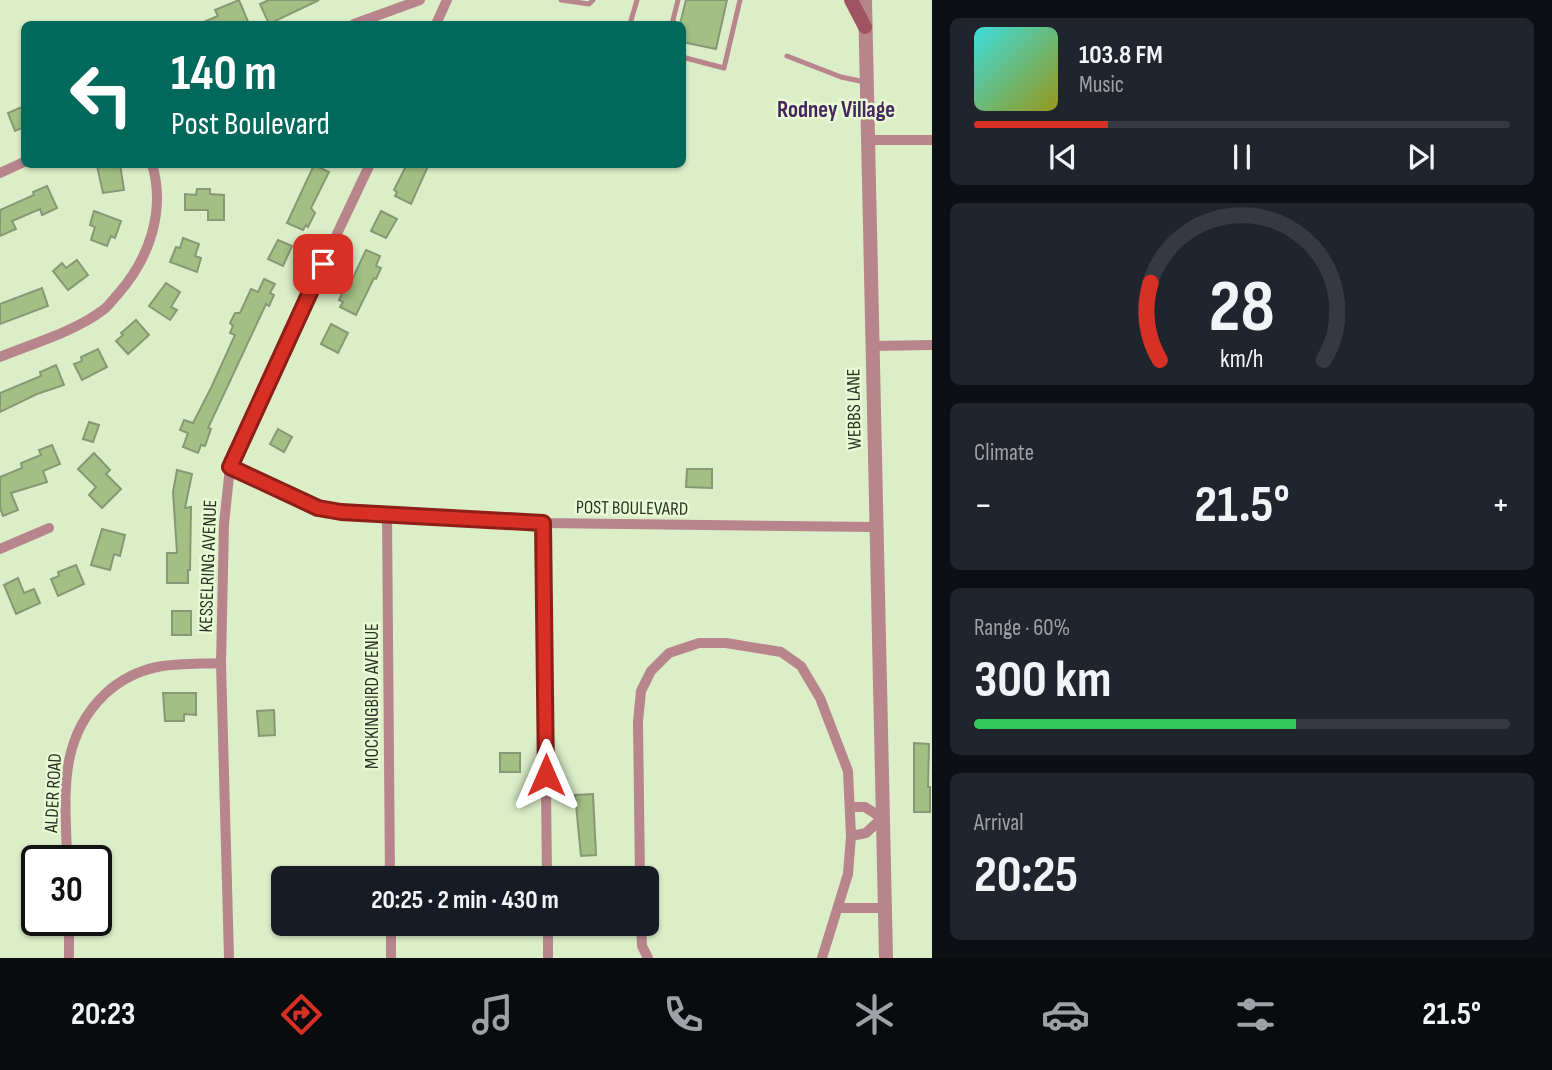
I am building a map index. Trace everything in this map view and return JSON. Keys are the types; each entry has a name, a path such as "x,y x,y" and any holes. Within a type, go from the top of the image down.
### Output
{"main road":[{"path":"851,0 865,27"}],"street":[{"path":"364,21 420,0"},
{"path":"437,21 447,0"},
{"name":"WEBBS LANE","path":"865,0 886,958"},
{"path":"866,140 932,139"},
{"path":"0,173 21,163"},
{"path":"0,358 104,310 128,283 151,241 156,213 156,177 153,168"},
{"name":"KESSELRING AVENUE","path":"229,958 221,663 225,524 230,467 368,168"},
{"path":"871,346 932,345"},
{"name":"POST BOULEVARD","path":"230,467 318,508 341,512 543,523 875,527"},
{"name":"MOCKINGBIRD AVENUE","path":"387,514 390,866"},
{"path":"543,523 547,866"},
{"path":"0,548 48,528"},
{"path":"640,866 638,722 641,691 651,671 669,653 699,643 726,643 781,652 801,666 820,698 848,771 851,836 848,874 822,958"},
{"name":"ALDER ROAD","path":"67,845 68,767 71,747 86,716 110,690 138,673 156,667 221,663"},
{"path":"850,807 865,807 882,818 866,833 851,836"},
{"path":"838,908 884,908"},
{"path":"69,936 69,958"},
{"path":"391,936 391,958"},
{"path":"548,936 548,958"},
{"path":"642,936 642,946 648,958"}],"lane":[{"path":"561,0 589,4 593,0"},
{"path":"631,21 637,0"},
{"path":"673,21 678,0"},
{"path":"686,58 724,68 740,0"},
{"path":"788,56 841,77 865,82"}],"building":[{"path":"239,0 248,21 206,21 218,16 215,10"},
{"path":"269,0 319,0 275,21 268,21 260,4"},
{"path":"686,0 727,0 716,49 686,43 686,21 681,21"},
{"path":"21,107 21,128 15,131 8,113"},
{"path":"97,168 121,168 124,190 103,193"},
{"path":"313,168 329,172 311,208 315,213 308,227 306,225 303,230 287,223"},
{"path":"405,168 427,168 411,204 395,196 397,192 394,190"},
{"path":"47,186 57,208 42,215 40,209 12,221 16,229 0,236 0,210 34,195 33,192"},
{"path":"197,189 210,189 210,194 224,195 224,220 208,220 208,210 185,210 185,194 196,195"},
{"path":"94,211 121,221 115,238 111,236 107,246 91,240 95,227 90,225"},
{"path":"381,211 397,219 386,238 371,231"},
{"path":"183,238 199,244 195,256 201,258 197,272 170,262 176,247 180,248"},
{"path":"278,240 292,246 283,266 268,259"},
{"path":"366,250 380,256 376,266 381,268 356,315 340,307 343,302 339,300"},
{"path":"77,260 88,275 68,290 53,271 62,263 66,268"},
{"path":"264,279 275,284 270,293 274,295 269,306 266,304 208,428 211,429 205,446 201,445 198,453 183,447 188,433 180,430 184,420 193,423 235,335 230,333 233,326 230,323 235,313 240,313 251,289 258,292"},
{"path":"166,283 180,292 171,307 177,310 170,320 149,306"},
{"path":"42,288 48,306 0,324 0,304"},
{"path":"136,320 149,335 128,354 116,341"},
{"path":"331,324 348,333 338,353 321,344"},
{"path":"98,349 107,367 82,380 74,364 82,361 81,357"},
{"path":"56,365 64,385 37,394 0,412 0,393 41,376 40,372"},
{"path":"89,422 99,425 93,442 83,439"},
{"path":"278,429 292,437 284,452 270,444"},
{"path":"52,445 60,464 43,471 47,482 11,493 18,510 3,516 0,508 0,477 22,468 21,463 41,455 39,450"},
{"path":"94,453 110,470 106,474 121,489 102,508 89,495 96,487 78,469"},
{"path":"687,469 712,469 712,488 686,487"},
{"path":"177,470 192,474 185,508 191,507 188,583 167,583 167,553 177,553 173,492"},
{"path":"102,529 125,535 120,556 114,554 110,570 91,565"},
{"path":"76,565 84,584 58,596 51,579 59,576 58,572"},
{"path":"18,578 24,593 34,589 40,603 16,614 4,585"},
{"path":"172,611 191,611 191,635 172,635"},
{"path":"163,693 196,693 196,715 184,714 184,721 165,721"},
{"path":"274,710 275,735 259,736 257,711"},
{"path":"914,743 929,744 930,812 914,812"},
{"path":"500,753 520,753 520,772 500,772"},
{"path":"593,794 596,855 581,856 575,795"}],"district":[{"name":"Rodney Village","path":"836,109"}],"route":[{"path":"323,264 230,467 318,508 341,512 543,523 546,775"}]}
